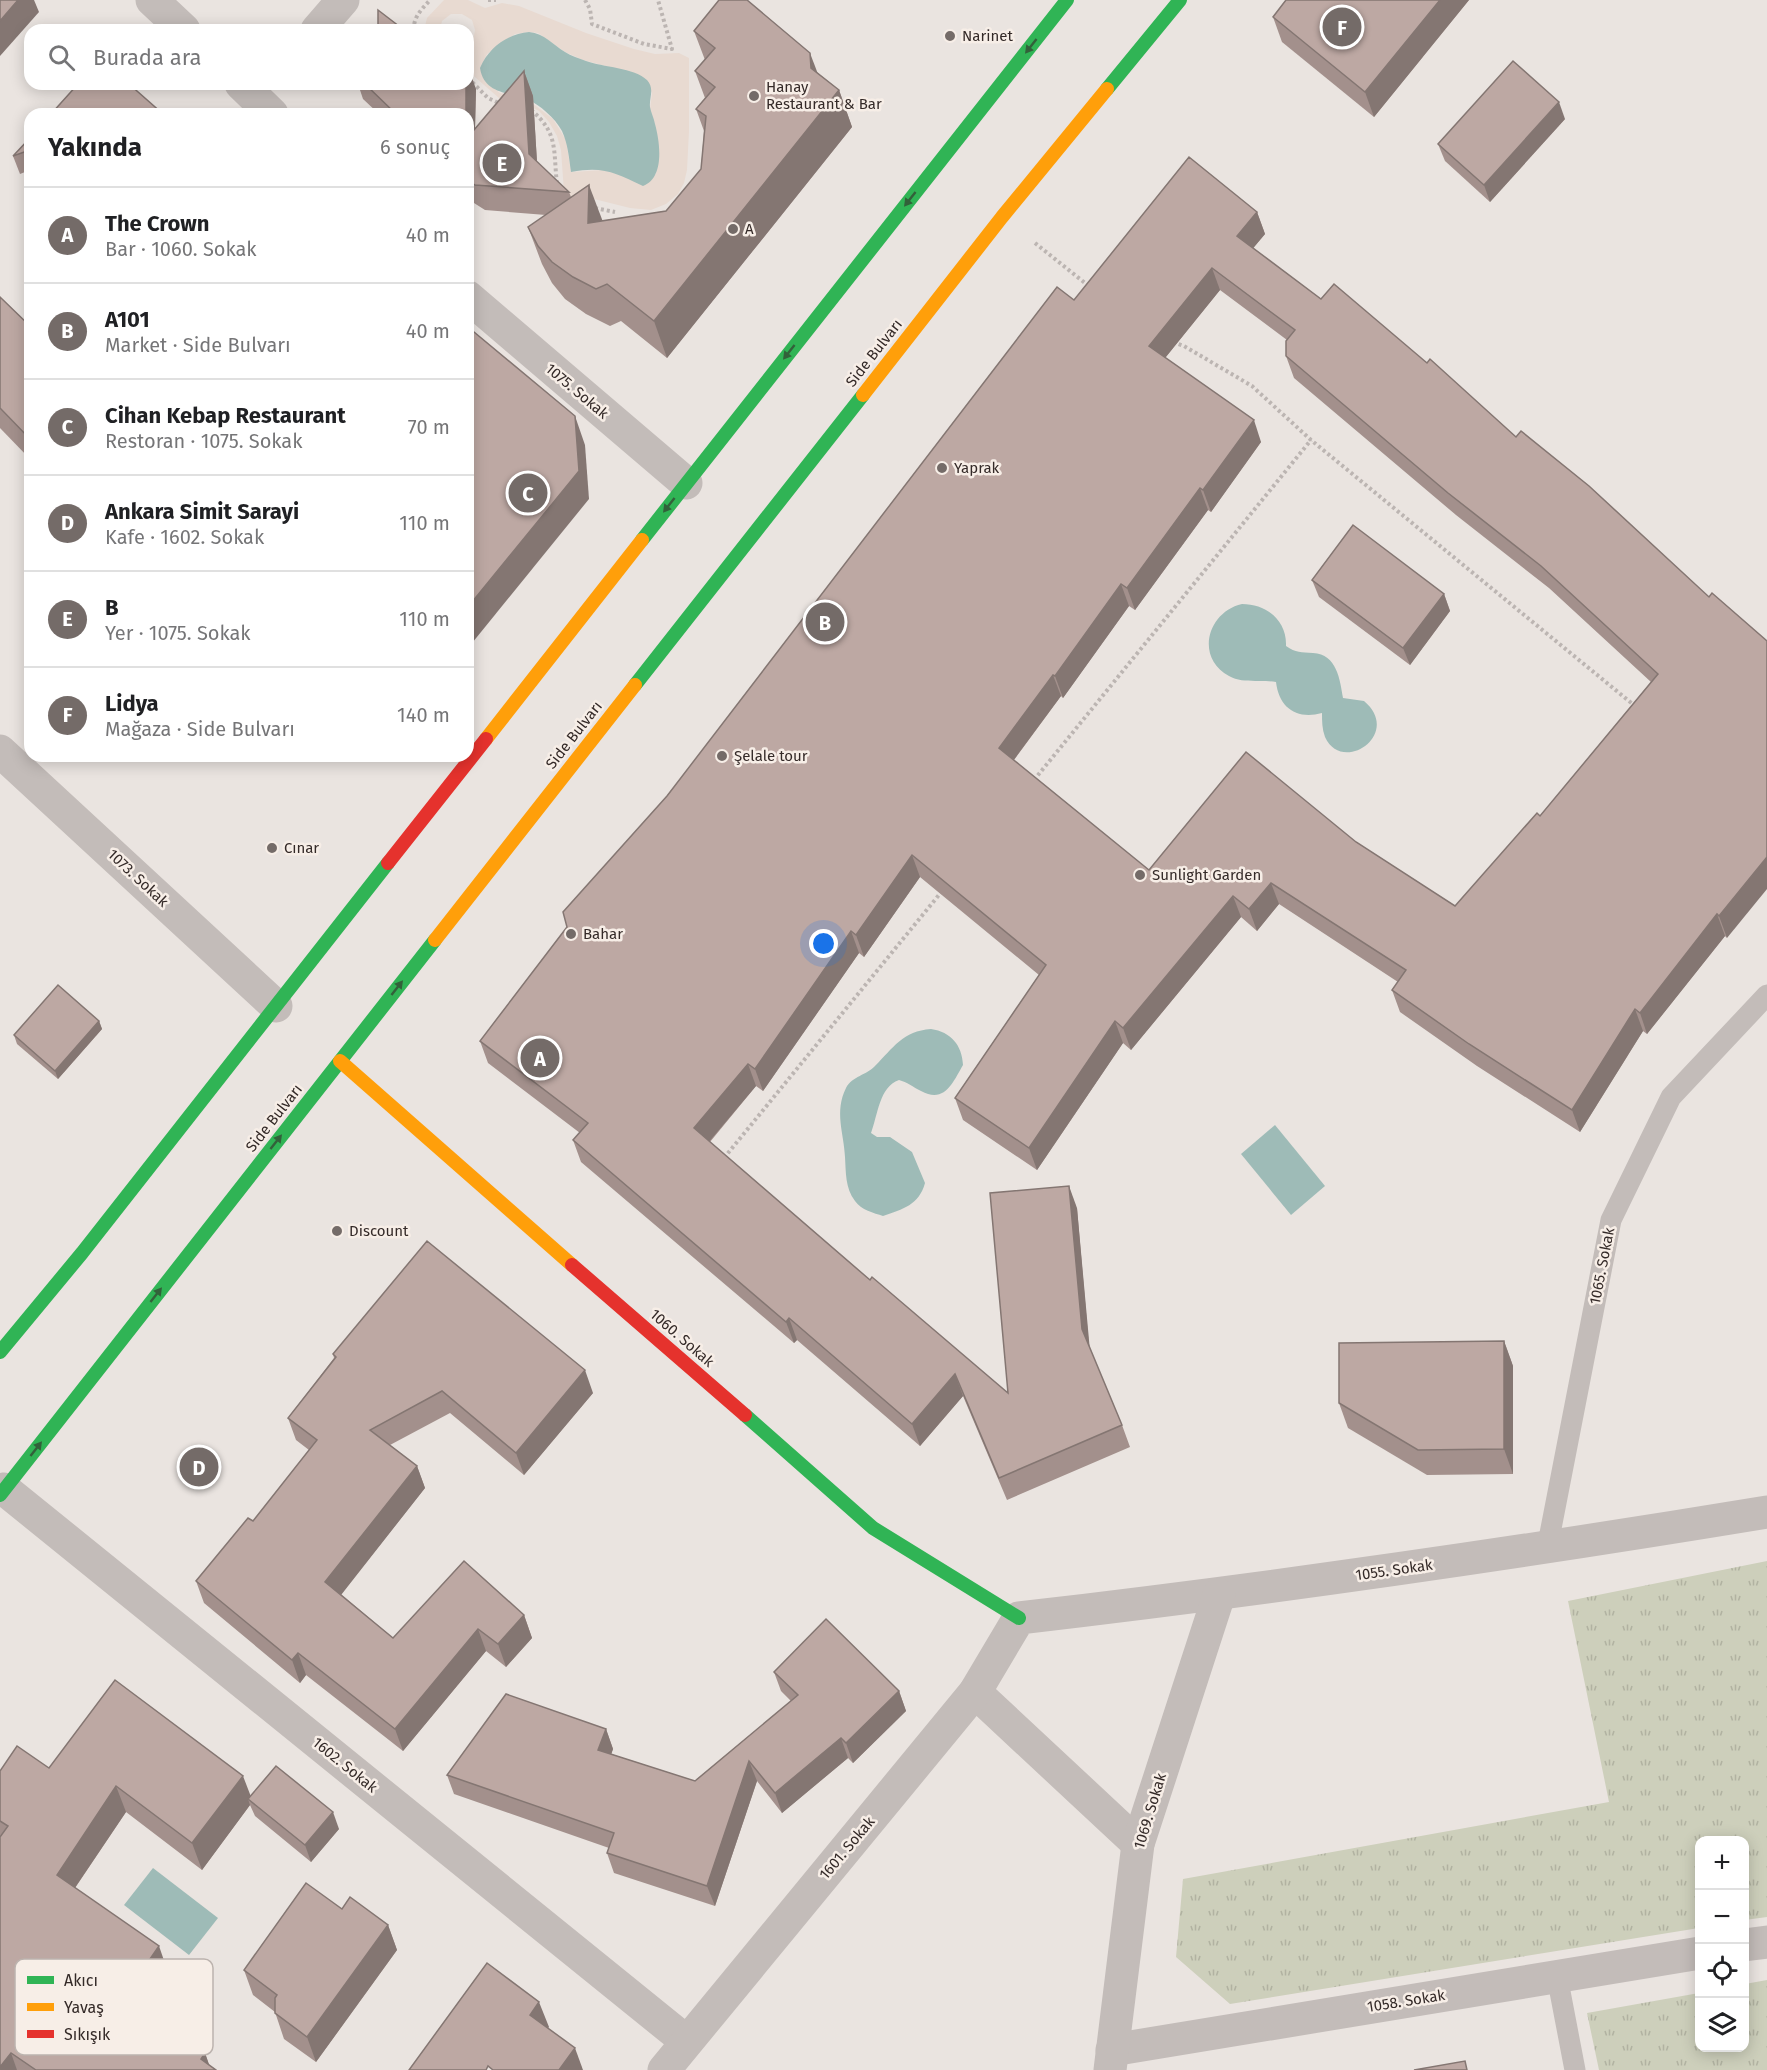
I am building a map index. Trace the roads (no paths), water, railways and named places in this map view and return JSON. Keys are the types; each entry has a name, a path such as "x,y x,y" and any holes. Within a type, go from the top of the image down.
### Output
{"main road":[{"path":"474,753 1067,0"},
{"name":"Side Bulvarı","path":"2,1492 1002,217 1180,0"},
{"path":"0,1352 82,1253 467,762"},
{"name":"1060. Sokak","path":"340,1061 873,1528 1019,1618"}],"street":[{"path":"152,0 178,24"},
{"path":"322,24 343,0"},
{"name":"1075. Sokak","path":"474,302 686,483"},
{"name":"1073. Sokak","path":"0,751 276,1005"},
{"name":"1602. Sokak","path":"2,1492 686,2041"},
{"name":"1055. Sokak","path":"1019,1618 1219,1595 1547,1549 1767,1512"},
{"name":"1069. Sokak","path":"1111,2060 1138,1844 1219,1595"},
{"name":"1601. Sokak","path":"664,2070 975,1692 1019,1618"},
{"path":"975,1692 1138,1844"},
{"path":"1749,1944 1767,1942"},
{"name":"1058. Sokak","path":"1111,2060 1557,1976 1695,1954"}],"lane":[{"name":"1065. Sokak","path":"1547,1549 1611,1220 1671,1096 1767,995"},
{"path":"1557,1976 1575,2070"}],"water":[{"path":"529,32 544,37 572,56 635,73 647,80 651,87 650,107 659,149 658,168 650,182 643,186 617,174 601,170 571,172 564,136 551,117 527,99 498,91 486,83 480,68 488,54 507,39"},
{"path":"1242,604 1259,607 1273,615 1283,628 1286,646 1299,652 1321,654 1332,663 1339,676 1343,698 1364,701 1374,714 1377,726 1366,746 1355,751 1344,752 1333,748 1324,734 1322,713 1305,715 1291,710 1281,699 1276,682 1240,680 1218,668 1209,647 1210,636 1220,616"},
{"path":"931,1029 950,1036 958,1046 963,1065 952,1084 942,1093 929,1094 899,1080 892,1084 883,1095 871,1133 877,1137 890,1137 912,1152 925,1183 919,1196 909,1205 883,1216 861,1207 849,1191 840,1114 842,1097 849,1084 872,1069 899,1042 913,1033"},
{"path":"1275,1125 1325,1186 1291,1215 1241,1154"},
{"path":"153,1868 218,1918 189,1955 124,1905"}],"place":[{"name":"Lidya","path":"1342,27"},
{"name":"Narinet","path":"950,36"},
{"name":"Hanay Restaurant & Bar","path":"754,96"},
{"name":"B","path":"502,163"},
{"name":"A","path":"733,229"},
{"name":"Yaprak","path":"942,468"},
{"name":"Cihan Kebap Restaurant","path":"528,493"},
{"name":"A101","path":"825,622"},
{"name":"Şelale tour","path":"722,756"},
{"name":"Cınar","path":"272,848"},
{"name":"Sunlight Garden","path":"1140,875"},
{"name":"Bahar","path":"571,934"},
{"name":"The Crown","path":"540,1058"},
{"name":"Discount","path":"337,1231"},
{"name":"Ankara Simit Sarayi","path":"199,1467"}]}
